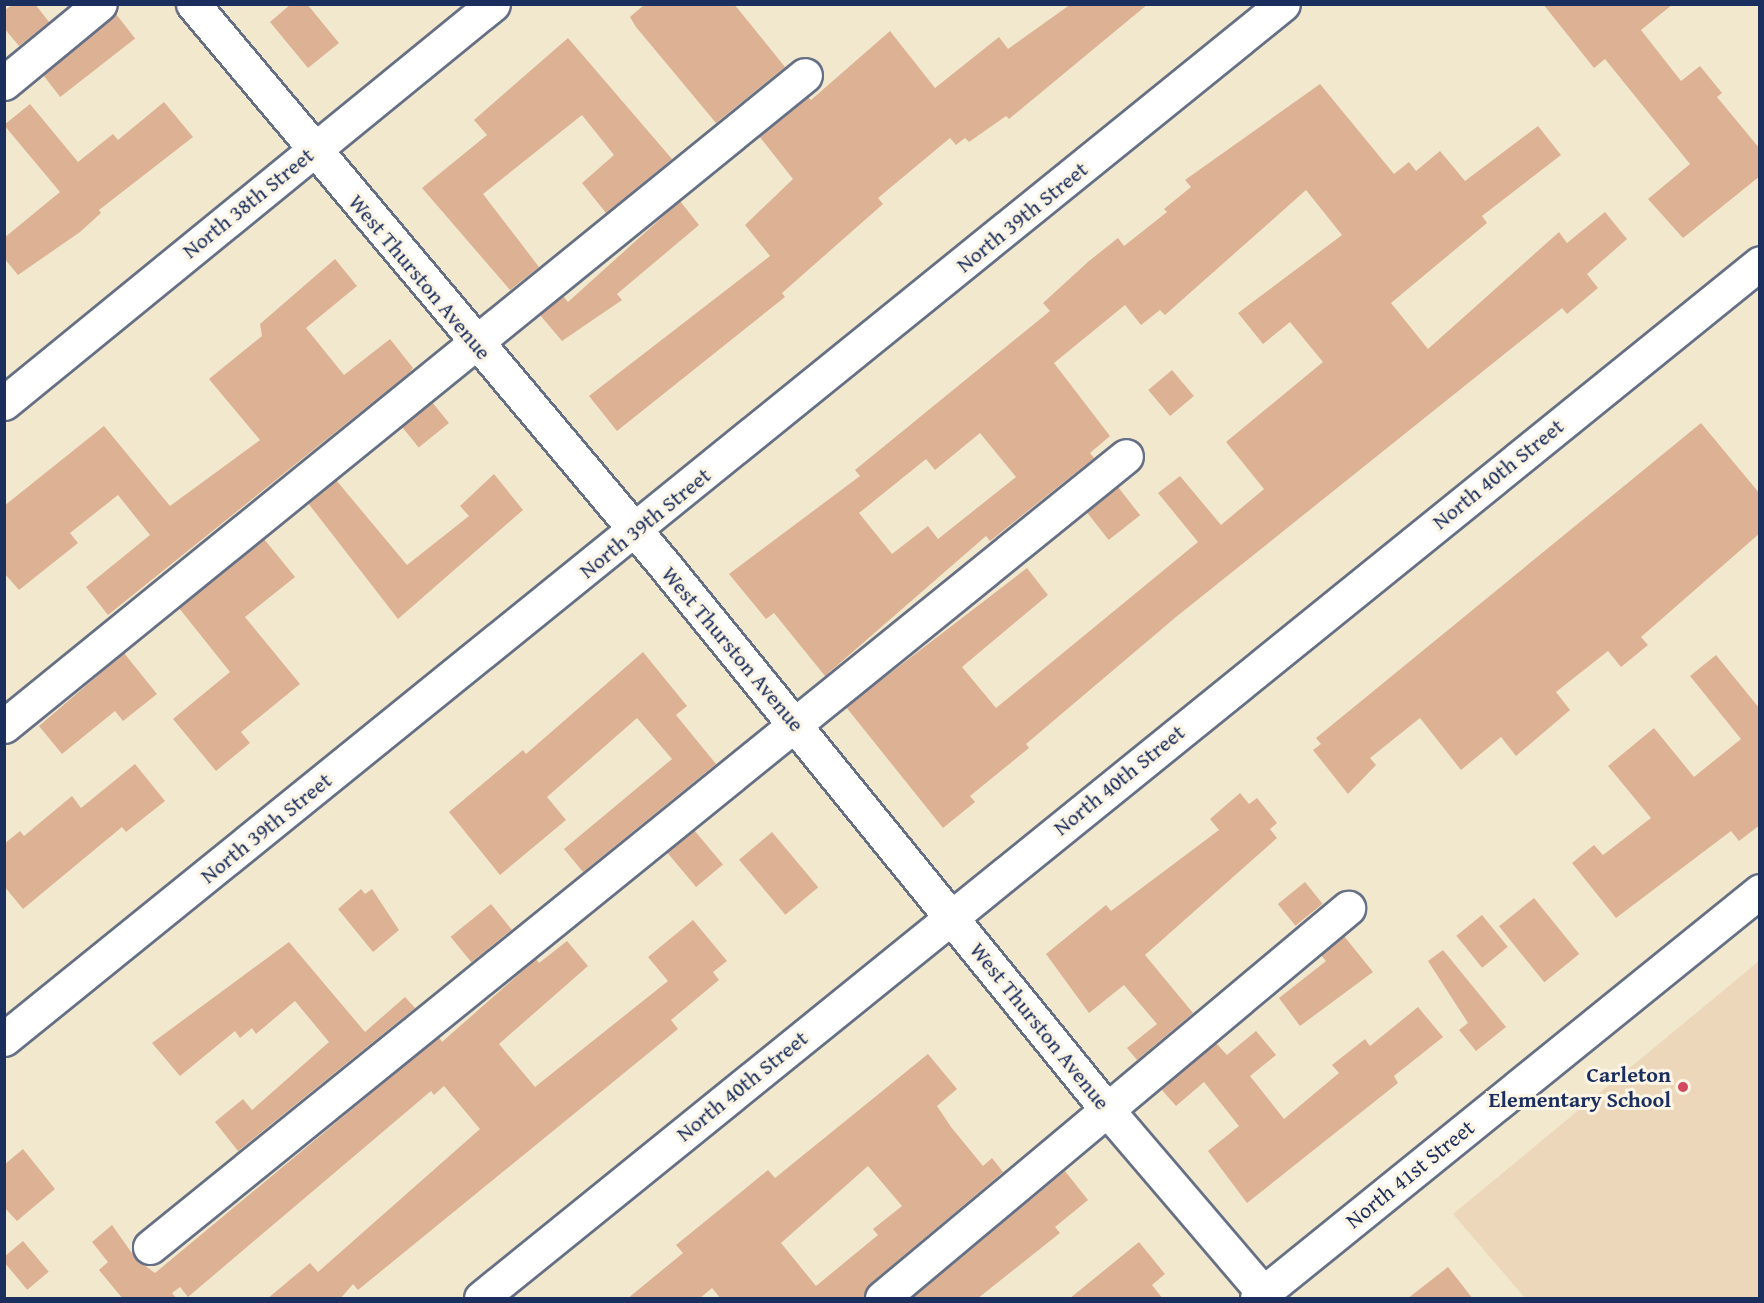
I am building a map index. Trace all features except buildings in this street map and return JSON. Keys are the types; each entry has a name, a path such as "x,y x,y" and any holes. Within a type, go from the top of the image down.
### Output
{"street":[{"path":"4,83 100,4"},
{"name":"West Thurston Avenue","path":"193,4 313,150 794,721 1108,1112 1263,1297"},
{"name":"North 38th Street","path":"4,403 493,4"},
{"name":"North 39th Street","path":"4,1039 635,531 1283,4"},
{"path":"4,726 474,341 805,75"},
{"name":"North 40th Street","path":"481,1299 1760,263"},
{"path":"150,1247 794,721 1126,456"},
{"name":"North 41st Street","path":"1263,1297 1760,891"},
{"path":"882,1299 1108,1112 1348,908"}],"shaded area":[{"name":"Carleton Elementary School","path":"1759,961 1759,1298 1525,1298 1453,1214"}],"place":[{"name":"Carleton Elementary School","path":"1683,1087"}]}
